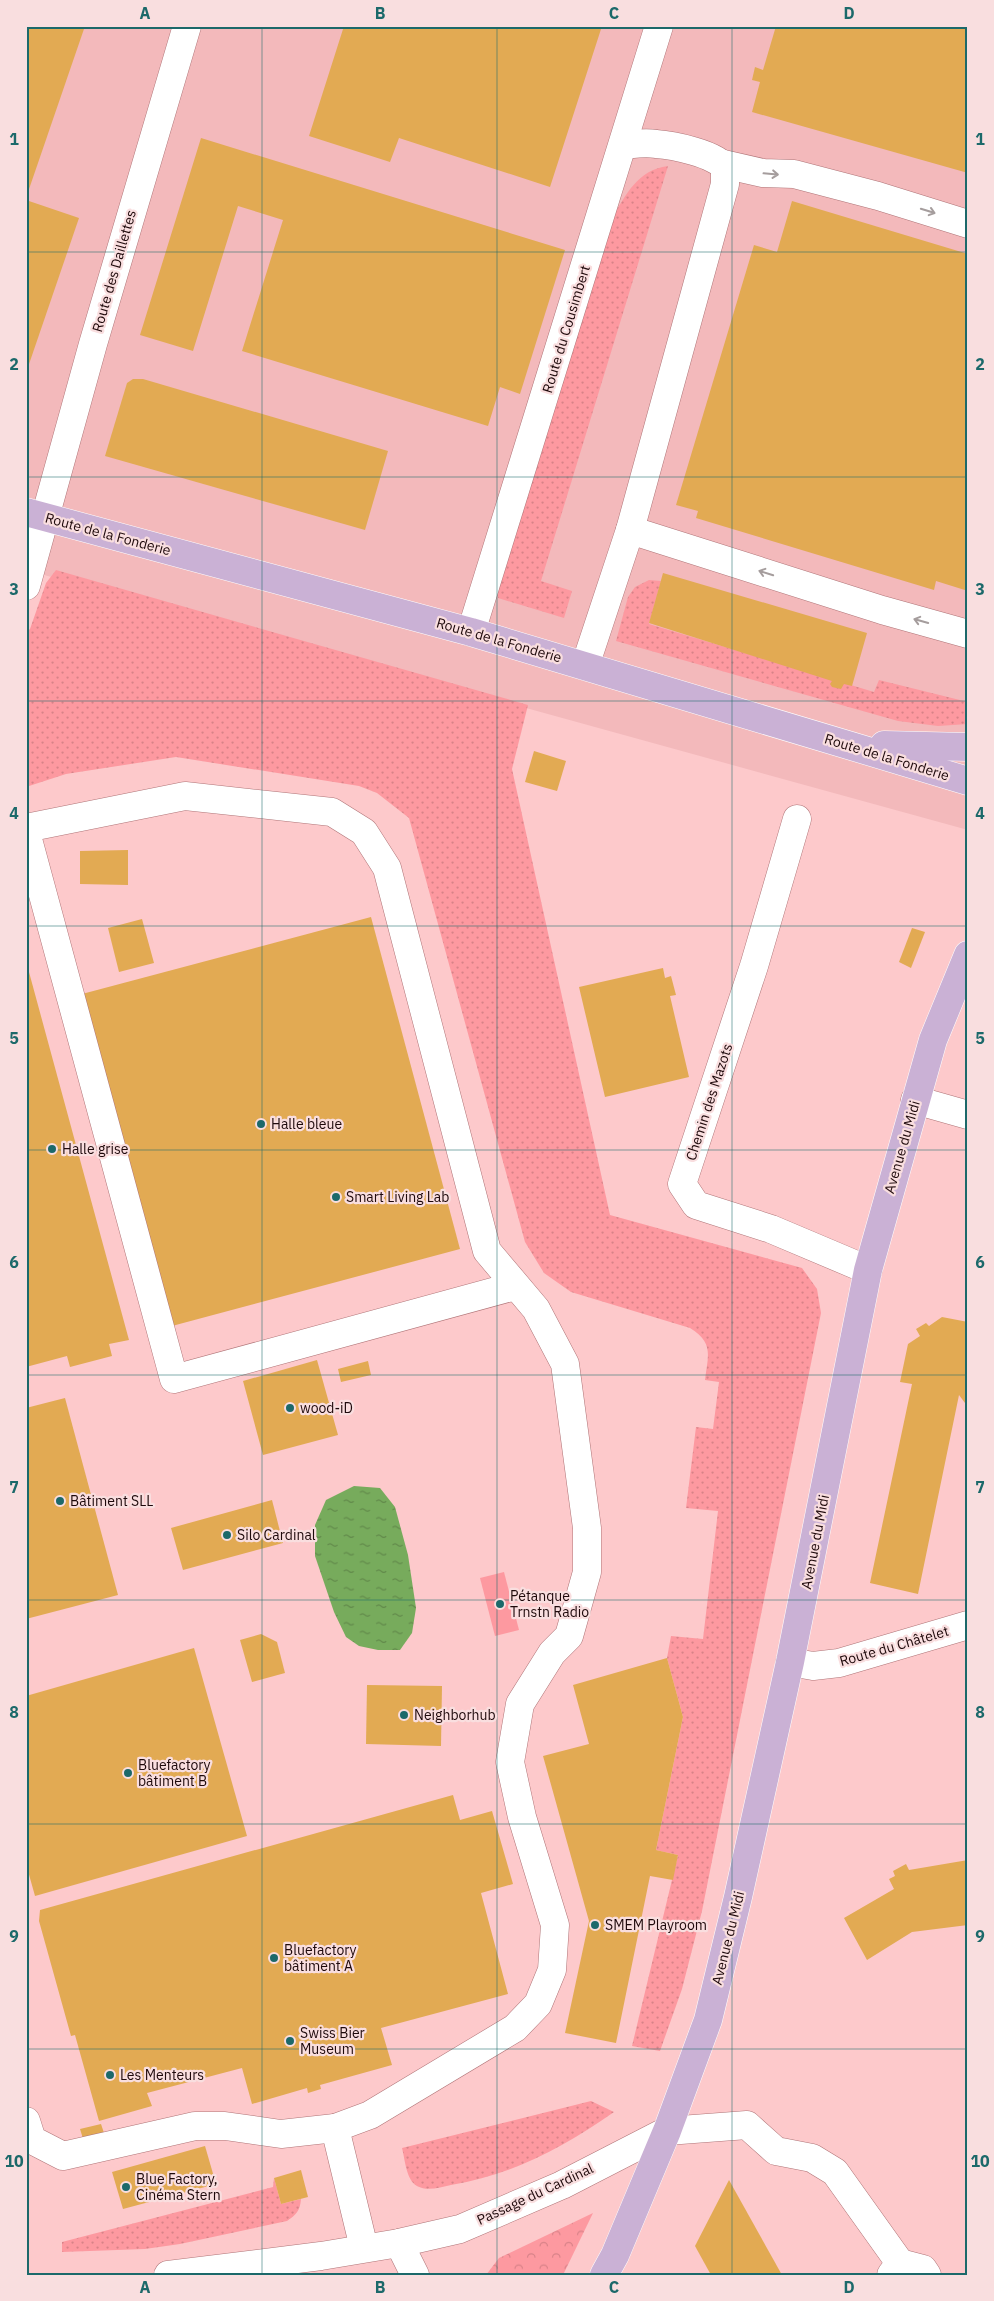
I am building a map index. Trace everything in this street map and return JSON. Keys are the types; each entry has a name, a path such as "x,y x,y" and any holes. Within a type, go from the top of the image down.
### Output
{"main road":[{"name":"Route de la Fonderie","path":"36,515 471,632 968,781"},
{"path":"838,743 942,748 968,747"},
{"name":"Avenue du Midi","path":"604,2275 615,2255 667,2131 708,2020 738,1896 790,1662 868,1270 941,1016 968,955"}],"street":[{"name":"Route des Daillettes","path":"26,586 36,515 92,344 186,26"},
{"name":"Route du Cousimbert","path":"471,632 624,145 659,26"},
{"path":"624,145 653,143 718,160 723,164 763,173 794,174 878,196 968,224"},
{"path":"585,666 630,530 725,184 725,168 723,164"},
{"path":"630,530 882,610 968,634"},
{"path":"26,2121 32,2140 63,2156 195,2126 225,2126 281,2134 335,2128 370,2115 515,2028 538,2004 552,1970 554,1925 522,1817 510,1762 520,1704 552,1653 568,1636 587,1572 587,1528 565,1364 536,1309 487,1251 387,868 364,832 332,812 185,796 26,830 174,1379 515,1286"},
{"name":"Chemin des Mazots","path":"797,819 754,966 682,1184 696,1205 771,1229 868,1270"},
{"path":"916,1100 968,1116"},
{"name":"Route du Châtelet","path":"790,1662 813,1666 839,1664 968,1625"},
{"path":"667,2131 747,2125 776,2151 812,2158 835,2172 895,2269 922,2269 927,2275"},
{"path":"335,2128 364,2248"},
{"name":"Passage du Cardinal","path":"168,2275 321,2256 399,2243 460,2229 562,2185 667,2131"},
{"path":"399,2243 415,2275"}],"shaded area":[{"path":"26,26 968,26 968,830 26,570"}],"green space":[{"path":"668,166 541,581 572,591 564,618 498,598 496,583 612,218 628,192 640,178 657,168"},
{"path":"56,570 528,705 512,769 610,1215 802,1268 817,1289 821,1313 702,1911 682,1989 660,2051 632,2046 678,1855 656,1850 683,1717 667,1658 671,1636 703,1639 718,1511 686,1508 696,1427 713,1429 719,1382 705,1380 708,1357 706,1344 690,1328 571,1292 544,1273 525,1242 409,818 377,793 359,786 176,757 66,774 26,787 26,632 30,629 46,583"},
{"path":"649,580 661,581 649,624 874,692 879,680 968,702 968,724 938,726 898,721 616,641 628,597 635,587"},
{"name":"Pétanque Trnstn Radio","path":"504,1572 519,1630 495,1636 480,1578"},
{"path":"591,2101 614,2112 576,2137 517,2167 474,2180 430,2189 417,2186 410,2179 402,2148"},
{"path":"274,2178 281,2204 301,2199 297,2212 287,2221 180,2244 145,2249 62,2252 62,2242 273,2187"},
{"path":"593,2213 563,2275 486,2275 499,2258"}],"water":[{"path":"354,1486 380,1488 395,1507 408,1555 416,1608 412,1633 400,1650 378,1650 359,1646 346,1637 334,1612 315,1556 315,1525 326,1500"}],"building":[{"path":"26,26 85,26 27,195 26,195"},
{"path":"344,26 602,26 550,187 399,138 390,162 309,136"},
{"path":"776,26 968,26 968,173 752,112 760,82 752,80 755,67 763,70"},
{"path":"201,138 565,250 520,394 500,387 488,426 242,351 283,220 238,206 193,351 140,335"},
{"path":"26,200 79,218 27,370 26,370"},
{"path":"792,201 968,254 968,591 936,581 934,590 696,518 698,511 676,505 754,245 777,252"},
{"path":"133,379 143,379 388,451 365,530 105,456 127,383"},
{"path":"663,573 867,633 852,686 844,684 841,689 832,687 830,684 832,681 649,623"},
{"path":"534,751 566,761 557,791 525,782"},
{"path":"128,850 128,885 80,884 80,851"},
{"name":"Halle bleue","path":"371,917 460,1249 172,1326 82,994"},
{"path":"142,919 154,963 119,972 108,928"},
{"path":"912,928 925,932 911,968 899,962"},
{"name":"Halle grise","path":"26,961 129,1340 109,1344 112,1356 70,1367 67,1356 26,1367"},
{"path":"663,968 665,978 671,976 676,995 670,996 689,1077 605,1097 579,987"},
{"path":"942,1317 968,1322 968,1402 965,1403 959,1395 918,1594 870,1583 912,1384 900,1382 908,1344 920,1336 916,1329 926,1323 929,1326"},
{"name":"wood-iD","path":"317,1360 338,1435 263,1455 243,1381"},
{"path":"368,1361 371,1375 341,1382 338,1369"},
{"name":"Bâtiment SLL","path":"65,1398 118,1595 26,1619 26,1408"},
{"name":"Silo Cardinal","path":"272,1500 283,1543 183,1570 171,1528"},
{"path":"261,1634 277,1642 285,1673 252,1682 240,1640"},
{"name":"Bluefactory bâtiment B","path":"194,1648 247,1836 35,1896 26,1864 26,1696"},
{"path":"667,1658 683,1717 656,1850 678,1855 673,1880 650,1876 616,2043 565,2033 589,1921 543,1756 589,1744 573,1685"},
{"name":"Neighborhub","path":"367,1685 442,1686 441,1746 366,1744"},
{"name":"Bluefactory bâtiment A","path":"453,1795 460,1820 492,1811 513,1884 481,1893 508,1994 381,2028 392,2065 320,2085 321,2089 308,2093 307,2088 252,2104 242,2068 147,2093 152,2106 99,2121 75,2035 71,2036 39,1921 40,1910"},
{"path":"968,1860 968,1925 912,1932 867,1960 844,1918 894,1889 889,1879 895,1876 893,1871 906,1864 909,1870"},
{"path":"101,2124 105,2136 84,2142 80,2129"},
{"path":"205,2146 216,2184 123,2209 112,2172"},
{"path":"301,2170 308,2197 281,2204 274,2178"},
{"path":"729,2180 782,2275 711,2275 695,2246"}],"place":[{"name":"Halle bleue","path":"261,1124"},
{"name":"Halle grise","path":"52,1149"},
{"name":"Smart Living Lab","path":"336,1197"},
{"name":"wood-iD","path":"290,1408"},
{"name":"Bâtiment SLL","path":"60,1501"},
{"name":"Silo Cardinal","path":"227,1535"},
{"name":"Pétanque Trnstn Radio","path":"500,1604"},
{"name":"Neighborhub","path":"404,1715"},
{"name":"Bluefactory bâtiment B","path":"128,1773"},
{"name":"SMEM Playroom","path":"595,1925"},
{"name":"Bluefactory bâtiment A","path":"274,1958"},
{"name":"Swiss Bier Museum","path":"290,2041"},
{"name":"Les Menteurs","path":"110,2075"},
{"name":"Blue Factory, Cinéma Stern","path":"126,2187"}]}
